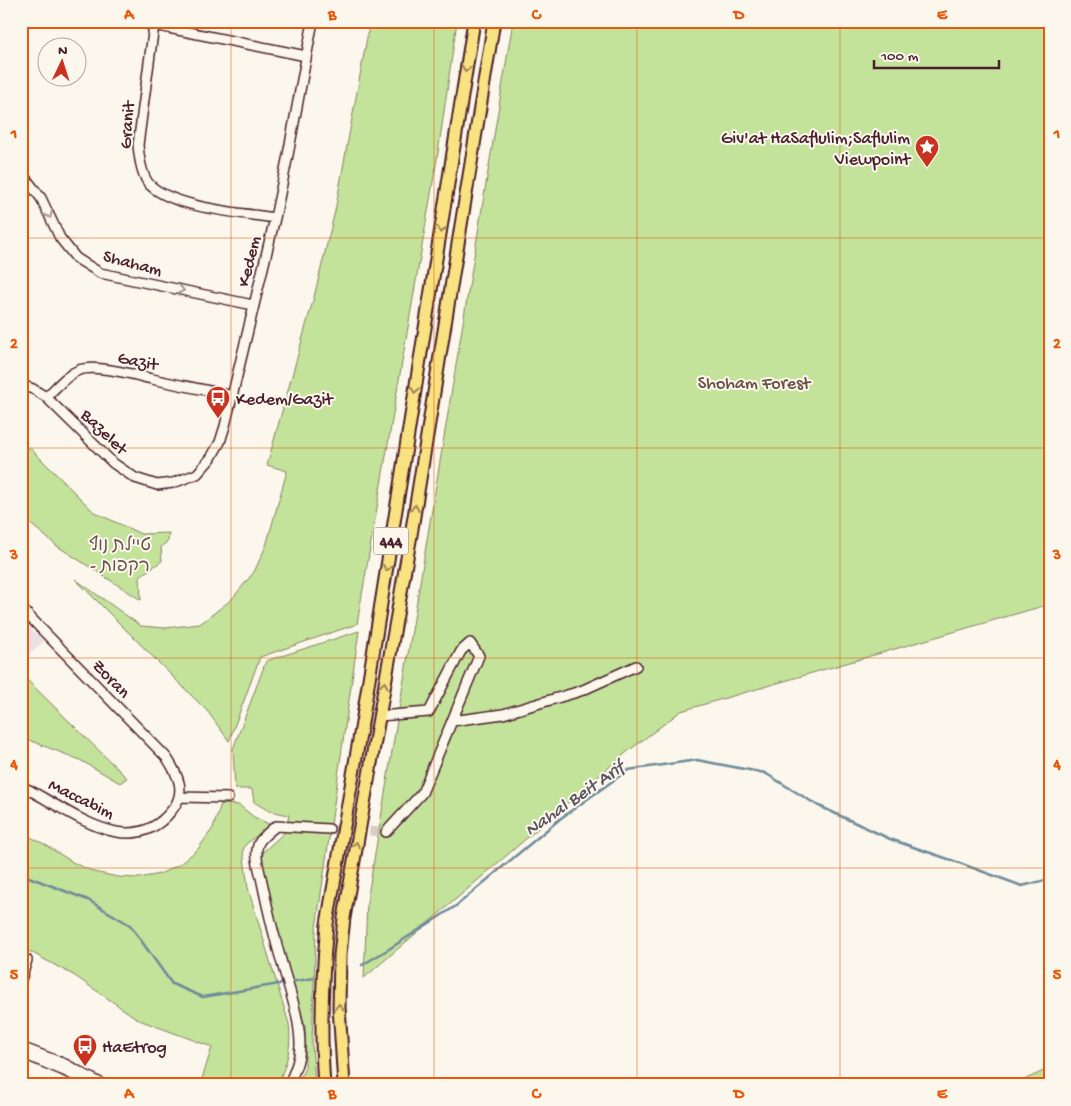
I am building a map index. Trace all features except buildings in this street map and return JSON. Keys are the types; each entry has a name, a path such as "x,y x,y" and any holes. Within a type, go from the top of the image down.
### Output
{"main road":[{"name":"444","path":"324,1085 321,1008 327,924 363,714 474,21"},
{"name":"444","path":"344,1085 339,1007 340,955 344,918 412,526 494,21"}],"street":[{"path":"134,21 306,56"},
{"name":"Kedem","path":"173,483 197,474 211,458 226,426 275,218 312,21"},
{"name":"Granit","path":"154,25 138,145 140,163 149,184 167,196 191,204 275,218"},
{"name":"Shaham","path":"21,176 28,180 41,198 60,238 76,258 100,273 253,306"},
{"name":"Gazit","path":"46,397 79,370 88,369 130,374 232,396"},
{"name":"Bazelet","path":"21,385 33,389 46,397 112,463 135,478 157,484 173,483"},
{"name":"Zoran","path":"21,608 168,758 177,774 180,785 180,797"},
{"path":"379,716 429,712 461,651 470,643 479,656 422,793 386,832"},
{"path":"452,720 503,714 565,696 636,666"},
{"name":"Maccabim","path":"21,786 83,820 103,829 119,833 134,833 150,829 167,817 177,805 180,797"},
{"path":"180,797 228,798"},
{"path":"288,1085 295,1071 300,1047 300,1032 263,886 256,853 257,846 276,826 329,828"},
{"path":"21,980 27,960"},
{"path":"21,1047 65,1064 104,1085"},
{"path":"21,1053 45,1062 92,1085"}],"shaded area":[{"path":"21,620 44,641 21,661"}],"green space":[{"path":"370,21 457,21 438,153 357,624 260,657 229,741 208,712 75,579 141,626 165,628 200,624 232,599 254,572 266,546 287,471 267,465 314,297 335,211"},
{"name":"Shoham Forest","path":"513,21 1050,21 1050,604 681,711 627,752 364,978 367,902"},
{"name":"טיילת נוף - רקפות","path":"21,443 31,449 94,512 141,534 169,533 168,541 161,547 162,561 140,576 141,600 57,546 21,516"},
{"path":"359,631 316,928 312,1044 315,1085 297,1085 305,1068 305,1026 259,867 264,851 285,832 289,815 269,811 254,802 252,789 235,789 233,749 266,661"},
{"path":"21,674 127,778 120,783 80,760 21,737"},
{"path":"221,804 239,805 254,817 271,825 246,844 243,850 248,888 289,1024 290,1040 288,1055 277,1085 200,1085 212,1047 139,1020 75,976 21,948 21,832 74,863 94,872 118,877 139,878 160,874 180,864 198,849 213,828"},
{"path":"1050,1068 1050,1085 1013,1085"}],"waterway":[{"name":"Nahal Beit Arif","path":"362,965 456,906 561,818 628,770 697,760 765,773 817,805 890,839 1022,886 1050,879"},
{"name":"Nahal Beit Arif","path":"21,874 88,900 130,925 172,984 203,997 314,978"}],"tunnel":[{"path":"329,829 386,832"}],"place":[{"name":"Giv'at HaSaflulim;Saflulim Viewpoint","path":"927,168"},
{"name":"Kedem/Gazit","path":"218,419"},
{"name":"HaEtrog","path":"85,1067"}]}
